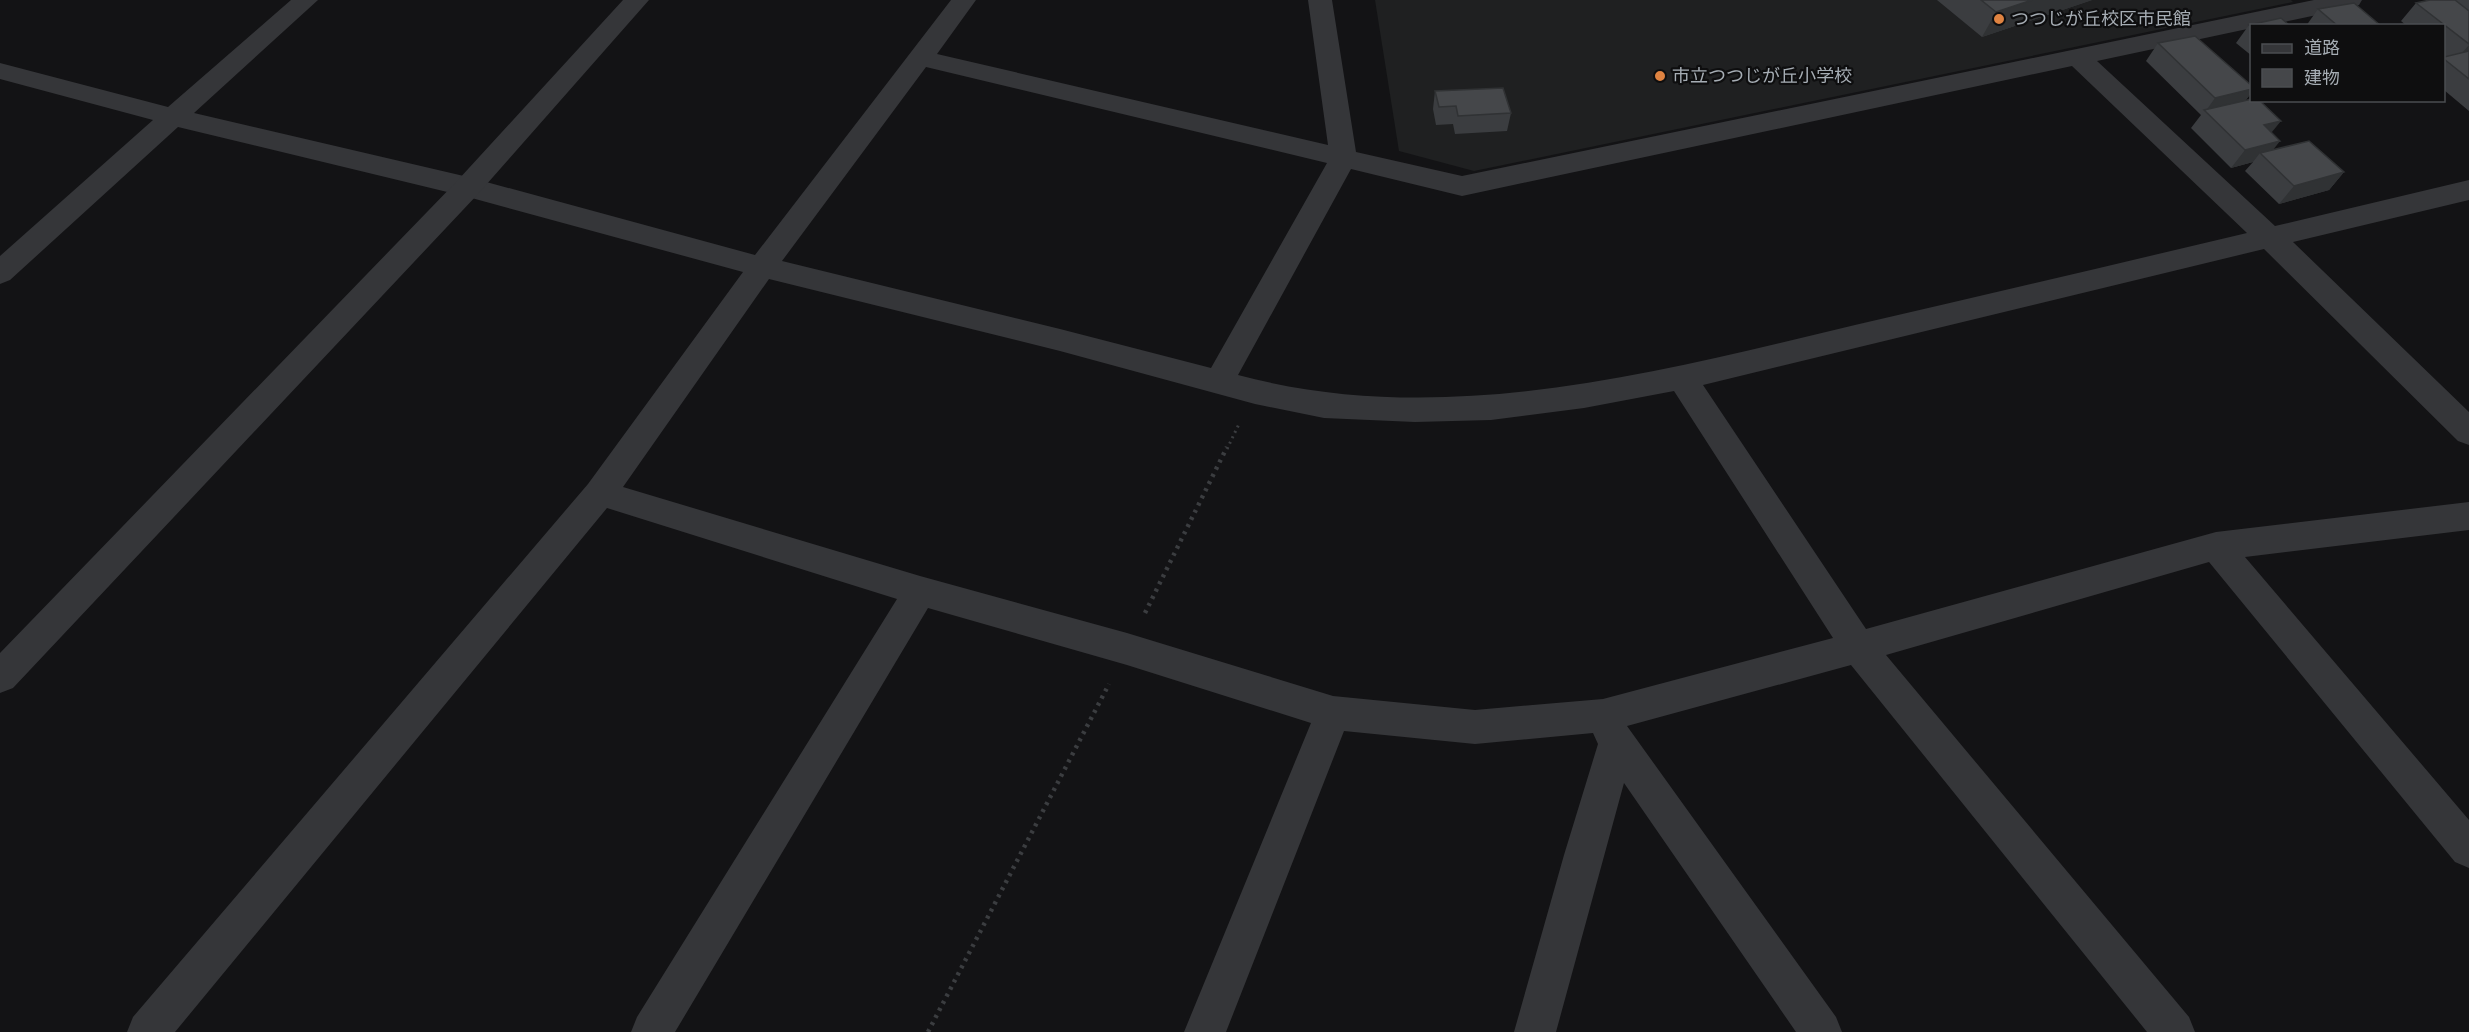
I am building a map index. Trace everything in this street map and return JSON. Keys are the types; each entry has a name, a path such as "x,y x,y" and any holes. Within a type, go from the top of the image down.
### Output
{"street":[{"path":"0,273 306,0"},
{"path":"0,677 468,187 637,0"},
{"path":"148,1032 600,493 762,267 964,0"},
{"path":"1219,382 1343,158 1320,0"},
{"path":"921,58 1462,186 2078,58 2335,1"},
{"path":"2078,58 2269,237 2469,432"},
{"path":"0,71 173,117 468,187 762,267 1255,392 1324,406 1415,410 1491,408 1584,396 1682,378 2469,190"},
{"path":"1682,378 1858,647 2174,1032"},
{"path":"600,493 920,591 1127,649 1333,713 1475,727 1610,729 1858,647 2216,546 2469,516"},
{"path":"2216,546 2469,849"},
{"path":"652,1032 920,591"},
{"path":"1205,1032 1333,713"},
{"path":"1535,1032 1583,855 1610,729"},
{"path":"1610,729 1821,1032"}],"path":[{"path":"928,1032 1127,649 1255,392"}],"shaded area":[{"name":"市立つつじが丘小学校","path":"1375,0 2291,0 2293,2 1474,171 1399,151"}],"building":[{"path":"1981,0 2032,0 1996,12"},
{"path":"2430,0 2455,0 2469,11 2469,44 2445,24 2416,3"},
{"path":"2354,3 2379,24 2336,24 2318,9"},
{"path":"2281,18 2288,24 2254,24"},
{"path":"2195,36 2250,84 2250,89 2215,98 2158,43"},
{"path":"2469,51 2469,79 2445,60 2445,57"},
{"path":"1503,88 1511,113 1458,116 1456,106 1439,107 1435,91"},
{"path":"2250,99 2250,102 2261,102 2281,121 2264,125 2280,141 2245,150 2204,110"},
{"path":"2309,141 2344,172 2294,186 2260,153"}],"place":[{"name":"つつじが丘校区市民館","path":"1999,19"},
{"name":"市立つつじが丘小学校","path":"1660,76"}]}
